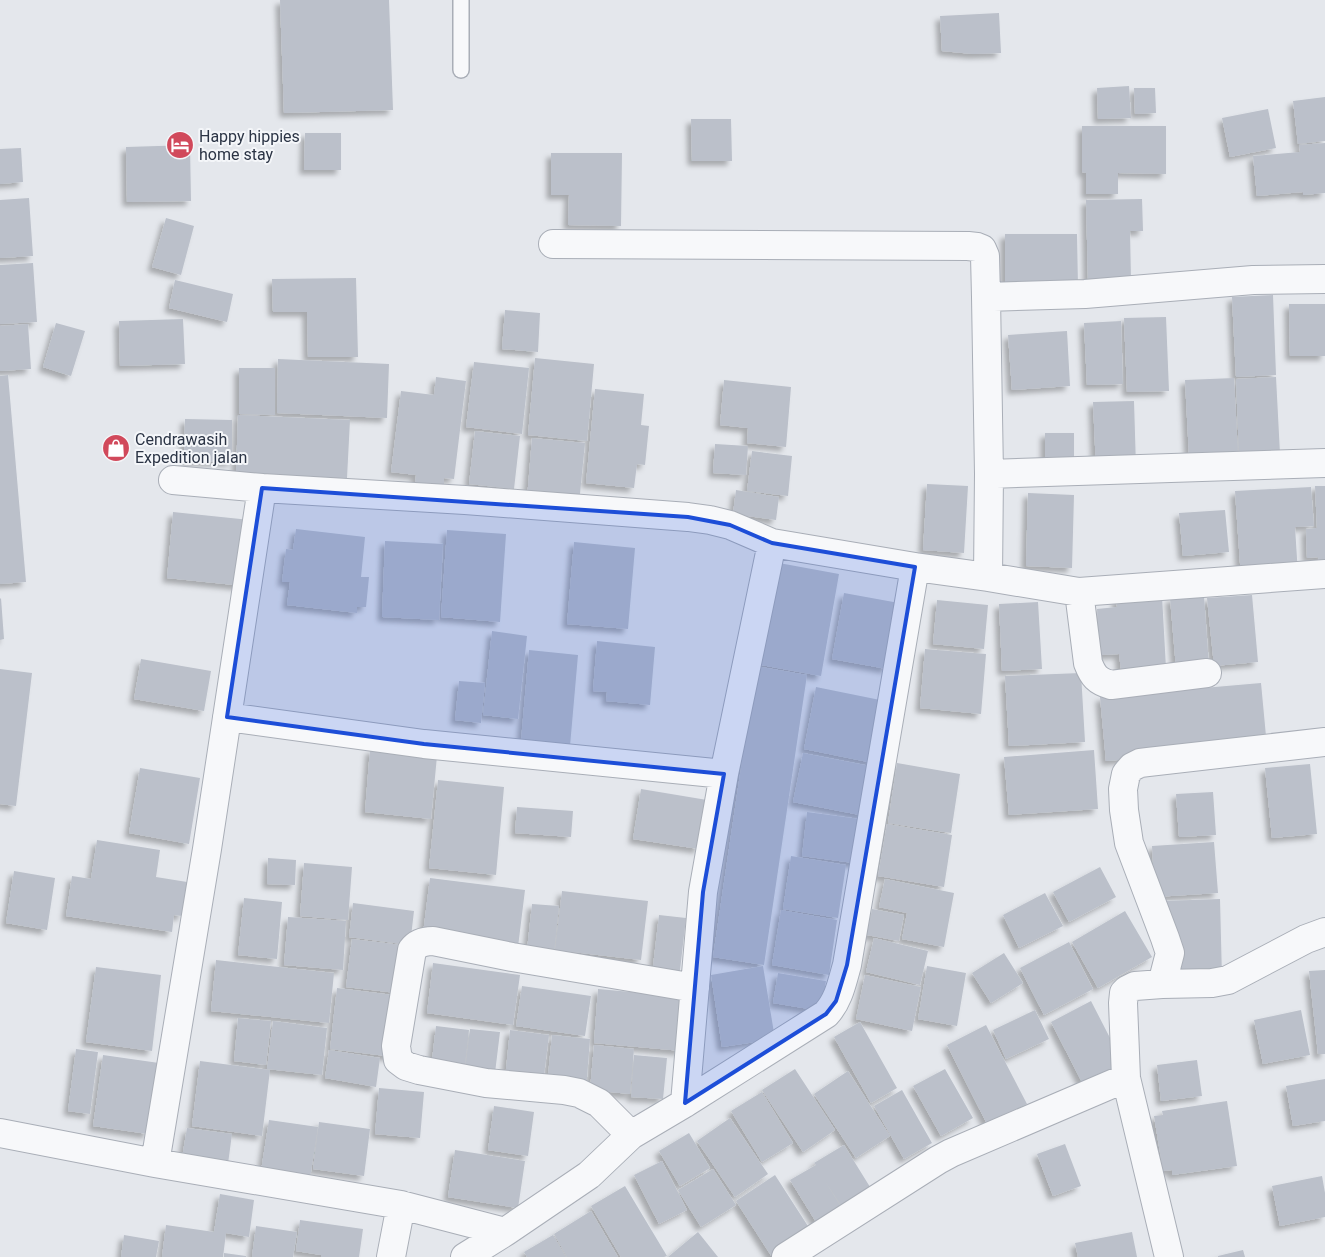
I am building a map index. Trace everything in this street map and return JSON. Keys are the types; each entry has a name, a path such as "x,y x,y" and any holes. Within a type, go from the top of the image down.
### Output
{"street":[{"path":"554,244 968,246 982,249 985,256 986,297 989,474 988,577"},
{"path":"986,297 1085,294 1253,280 1325,279"},
{"path":"989,474 1325,462"},
{"path":"173,480 262,488 688,517 730,525 772,543 1078,592 1325,574"},
{"path":"154,1163 179,1020 262,488"},
{"path":"685,1102 703,892 724,774 772,543"},
{"path":"465,1257 589,1175 631,1135 826,1014 836,1001 847,965 915,567"},
{"path":"1078,592 1088,663 1091,671 1102,683 1111,685 1207,672"},
{"path":"227,717 424,744 724,774"},
{"path":"1162,984 1170,953 1129,843 1122,788 1126,774 1132,767 1140,763 1325,742"},
{"path":"1169,1257 1126,1078 1124,993 1135,986 1228,980 1306,939 1325,932"},
{"path":"631,1135 599,1103 579,1093 486,1083 419,1070 406,1066 398,1060 396,1046 412,950 427,941 433,941 512,957 695,988"},
{"path":"786,1257 951,1152 1126,1078"},
{"path":"0,1133 154,1163 401,1205 505,1232"},
{"path":"391,1257 401,1205"}],"lane":[{"path":"461,0 461,70"}],"highlighted area":[{"path":"262,488 688,517 730,525 772,543 915,567 847,965 836,1001 826,1014 685,1103 703,892 724,774 424,744 227,717"}],"building":[{"path":"280,0 389,0 393,110 284,113"},
{"path":"999,13 1001,53 973,54 942,51 940,16"},
{"path":"1129,86 1131,118 1098,119 1097,88"},
{"path":"1134,88 1155,88 1156,113 1135,114"},
{"path":"1325,97 1325,141 1298,144 1293,101"},
{"path":"1268,109 1276,148 1230,157 1222,118"},
{"path":"691,119 731,119 732,161 692,161"},
{"path":"1082,126 1166,126 1166,174 1118,173 1118,194 1086,194 1086,173 1082,172"},
{"path":"305,133 341,133 341,170 304,170"},
{"path":"1325,143 1325,193 1303,195 1303,192 1257,196 1253,156 1300,152 1299,145"},
{"path":"190,145 191,201 127,202 126,147"},
{"path":"21,148 23,182 0,184 0,149"},
{"path":"551,153 622,153 621,226 568,225 569,195 551,195"},
{"path":"29,198 33,256 0,258 0,200"},
{"path":"1142,199 1143,231 1130,231 1131,280 1088,281 1086,200"},
{"path":"166,218 194,226 181,275 152,267"},
{"path":"1005,234 1077,234 1078,286 1005,286"},
{"path":"33,263 37,322 0,324 0,265"},
{"path":"356,278 358,357 308,357 307,312 273,312 272,279"},
{"path":"175,280 233,294 227,322 169,308"},
{"path":"1273,295 1276,375 1236,377 1232,297"},
{"path":"1289,304 1325,304 1325,356 1290,356"},
{"path":"505,310 540,313 538,352 502,349"},
{"path":"1166,317 1169,391 1127,392 1124,318"},
{"path":"183,319 185,364 120,366 119,321"},
{"path":"1121,321 1123,384 1087,385 1084,323"},
{"path":"56,323 85,331 71,376 43,367"},
{"path":"28,324 31,369 0,371 0,326"},
{"path":"1067,331 1070,386 1012,390 1008,335"},
{"path":"535,358 594,364 587,441 528,435"},
{"path":"278,359 389,364 387,418 277,413"},
{"path":"474,362 529,368 522,434 466,427"},
{"path":"239,368 275,368 275,415 239,414"},
{"path":"8,375 26,582 0,584 0,376"},
{"path":"436,377 466,381 454,479 444,478 444,487 415,484 416,475 391,472 401,391 434,395"},
{"path":"1276,377 1280,454 1239,456 1236,379"},
{"path":"1234,378 1238,454 1189,456 1185,380"},
{"path":"724,380 791,387 786,447 747,443 748,428 720,425"},
{"path":"595,389 644,394 641,425 649,426 645,465 637,464 634,488 586,483"},
{"path":"1134,401 1136,467 1096,468 1093,402"},
{"path":"238,415 350,420 347,478 236,474"},
{"path":"185,419 232,420 232,462 184,461"},
{"path":"475,431 520,436 514,489 469,484"},
{"path":"1045,433 1074,433 1074,466 1045,466"},
{"path":"532,438 585,443 579,504 527,499"},
{"path":"715,444 748,446 746,475 713,473"},
{"path":"752,451 792,456 788,496 747,491"},
{"path":"927,484 968,486 964,553 923,550"},
{"path":"1315,486 1325,486 1325,567 1319,567 1318,557 1307,558 1306,529 1317,528"},
{"path":"1311,487 1314,526 1295,527 1298,574 1241,578 1235,491"},
{"path":"736,490 779,497 776,520 733,514"},
{"path":"1028,493 1074,495 1072,568 1026,566"},
{"path":"1225,510 1229,552 1183,556 1179,513"},
{"path":"173,512 250,520 244,586 167,578"},
{"path":"296,529 365,537 361,577 369,577 366,607 357,607 357,613 287,605 290,582 282,582 286,549 293,550"},
{"path":"447,530 506,534 500,622 441,617"},
{"path":"385,541 443,544 439,620 382,617"},
{"path":"574,542 635,548 628,629 567,624"},
{"path":"779,563 839,574 821,676 761,665"},
{"path":"844,593 899,603 887,669 832,659"},
{"path":"1252,595 1258,662 1214,666 1207,598"},
{"path":"1162,596 1166,668 1121,670 1119,654 1100,655 1097,609 1117,607 1116,598"},
{"path":"1204,596 1209,666 1176,668 1170,598"},
{"path":"0,599 4,639 0,640"},
{"path":"937,600 988,605 984,649 933,644"},
{"path":"1038,602 1042,669 1002,671 999,604"},
{"path":"492,631 527,636 518,719 483,715"},
{"path":"597,641 655,647 650,705 606,701 607,692 593,691"},
{"path":"925,649 986,654 981,714 920,708"},
{"path":"529,650 578,655 570,746 521,741"},
{"path":"141,659 211,671 204,711 134,699"},
{"path":"756,666 807,675 764,965 713,957"},
{"path":"0,669 32,673 16,806 0,804"},
{"path":"1081,673 1085,742 1009,746 1005,676"},
{"path":"459,681 485,683 481,723 455,720"},
{"path":"1261,683 1267,747 1106,761 1100,697"},
{"path":"816,687 885,701 873,763 804,749"},
{"path":"370,749 437,756 431,819 365,812"},
{"path":"1094,750 1098,809 1009,815 1004,757"},
{"path":"803,753 875,767 865,816 793,802"},
{"path":"897,763 960,774 951,833 888,823"},
{"path":"1310,764 1317,834 1272,838 1265,768"},
{"path":"140,768 200,778 189,844 129,833"},
{"path":"438,780 504,787 496,875 429,868"},
{"path":"641,789 707,800 699,849 633,839"},
{"path":"1213,792 1216,835 1179,837 1176,794"},
{"path":"517,807 573,811 571,837 515,833"},
{"path":"807,812 867,820 861,864 802,856"},
{"path":"887,824 952,835 944,887 878,876"},
{"path":"97,840 160,850 156,877 187,882 182,916 174,915 172,932 66,916 72,876 91,879"},
{"path":"1214,842 1218,893 1155,897 1152,846"},
{"path":"791,856 846,865 838,918 783,909"},
{"path":"268,858 296,860 295,885 267,884"},
{"path":"304,863 352,867 348,920 300,916"},
{"path":"1100,867 1116,897 1069,922 1053,892"},
{"path":"14,871 55,878 47,930 6,923"},
{"path":"430,878 525,890 518,947 423,934"},
{"path":"885,879 954,893 944,947 902,939 907,913 879,907"},
{"path":"562,891 648,901 641,960 555,950"},
{"path":"1045,893 1063,926 1019,948 1003,915"},
{"path":"244,898 282,902 277,959 238,955"},
{"path":"1220,899 1222,978 1177,979 1163,901"},
{"path":"353,903 414,911 410,945 349,937"},
{"path":"532,904 559,906 554,953 527,950"},
{"path":"872,909 904,915 899,941 867,935"},
{"path":"781,910 837,920 829,975 772,965"},
{"path":"1125,911 1152,957 1098,988 1072,942"},
{"path":"659,915 686,918 679,979 652,975"},
{"path":"288,917 346,921 343,970 284,965"},
{"path":"874,938 928,951 920,985 866,972"},
{"path":"352,939 410,946 405,994 346,987"},
{"path":"1069,942 1093,989 1044,1015 1020,968"},
{"path":"1004,953 1023,983 991,1003 972,973"},
{"path":"216,960 334,973 329,1023 211,1011"},
{"path":"433,963 520,975 513,1025 427,1013"},
{"path":"763,966 775,1039 722,1047 711,975"},
{"path":"927,966 966,973 957,1026 918,1019"},
{"path":"96,967 161,975 152,1051 86,1042"},
{"path":"1325,970 1325,1054 1318,1054 1309,971"},
{"path":"778,973 826,981 821,1011 773,1003"},
{"path":"865,975 921,987 912,1031 856,1019"},
{"path":"522,986 591,996 585,1036 516,1026"},
{"path":"337,988 401,996 394,1057 330,1049"},
{"path":"598,989 687,997 682,1051 594,1043"},
{"path":"1091,1001 1126,1069 1086,1090 1051,1022"},
{"path":"1035,1010 1049,1039 1006,1059 993,1030"},
{"path":"1301,1010 1310,1055 1263,1064 1254,1020"},
{"path":"238,1018 271,1021 266,1065 234,1061"},
{"path":"273,1021 327,1028 322,1075 267,1069"},
{"path":"860,1022 897,1088 871,1103 834,1037"},
{"path":"986,1025 1027,1104 987,1124 947,1045"},
{"path":"436,1026 469,1030 465,1064 432,1060"},
{"path":"470,1029 500,1032 495,1073 465,1070"},
{"path":"510,1030 549,1035 543,1084 505,1079"},
{"path":"552,1035 590,1039 586,1090 547,1086"},
{"path":"594,1045 634,1049 630,1094 590,1090"},
{"path":"76,1049 98,1052 90,1114 68,1111"},
{"path":"329,1050 380,1058 376,1087 325,1078"},
{"path":"103,1055 159,1063 148,1134 93,1126"},
{"path":"634,1055 667,1058 663,1099 631,1097"},
{"path":"1197,1060 1202,1096 1161,1101 1157,1065"},
{"path":"200,1061 270,1070 262,1136 192,1126"},
{"path":"795,1069 835,1130 803,1152 762,1090"},
{"path":"945,1069 973,1118 941,1136 913,1086"},
{"path":"848,1071 890,1136 856,1158 814,1094"},
{"path":"1325,1079 1325,1121 1293,1126 1286,1086"},
{"path":"379,1088 424,1092 420,1138 375,1134"},
{"path":"902,1090 932,1143 904,1159 874,1106"},
{"path":"762,1092 793,1143 762,1162 731,1111"},
{"path":"1227,1101 1237,1166 1172,1175 1172,1170 1163,1171 1154,1116 1163,1115 1162,1111"},
{"path":"494,1106 534,1112 528,1156 488,1150"},
{"path":"730,1118 768,1174 735,1197 697,1141"},
{"path":"269,1120 318,1127 310,1178 261,1171"},
{"path":"319,1122 370,1129 364,1176 313,1169"},
{"path":"187,1128 232,1134 227,1171 181,1164"},
{"path":"689,1133 710,1168 680,1186 659,1151"},
{"path":"1065,1144 1081,1186 1053,1196 1037,1154"},
{"path":"844,1145 875,1195 846,1213 825,1181 846,1215 821,1230 790,1180 816,1165 814,1163"},
{"path":"455,1150 525,1161 518,1208 448,1197"},
{"path":"662,1161 687,1210 659,1224 634,1175"},
{"path":"713,1169 736,1205 701,1227 678,1190"},
{"path":"775,1175 815,1237 784,1257 772,1257 736,1201"},
{"path":"1322,1176 1325,1193 1325,1217 1280,1226 1272,1186"},
{"path":"625,1186 667,1256 621,1257 591,1206"},
{"path":"220,1194 254,1200 249,1237 226,1233 223,1257 162,1257 166,1225 214,1232"},
{"path":"591,1211 618,1257 567,1257 554,1234"},
{"path":"300,1220 363,1229 359,1257 321,1257 321,1255 296,1251"},
{"path":"256,1226 297,1232 293,1257 252,1257"},
{"path":"698,1232 718,1257 668,1257"},
{"path":"1132,1232 1137,1257 1078,1257 1075,1243"},
{"path":"124,1235 159,1241 156,1257 121,1257"},
{"path":"553,1235 566,1257 527,1257 524,1252"},
{"path":"1243,1250 1245,1257 1218,1257 1218,1256"},
{"path":"224,1253 246,1256 246,1257 224,1257"}],"place":[{"name":"Happy hippies home stay","path":"180,145"},
{"name":"Cendrawasih Expedition jalan","path":"116,448"}]}
